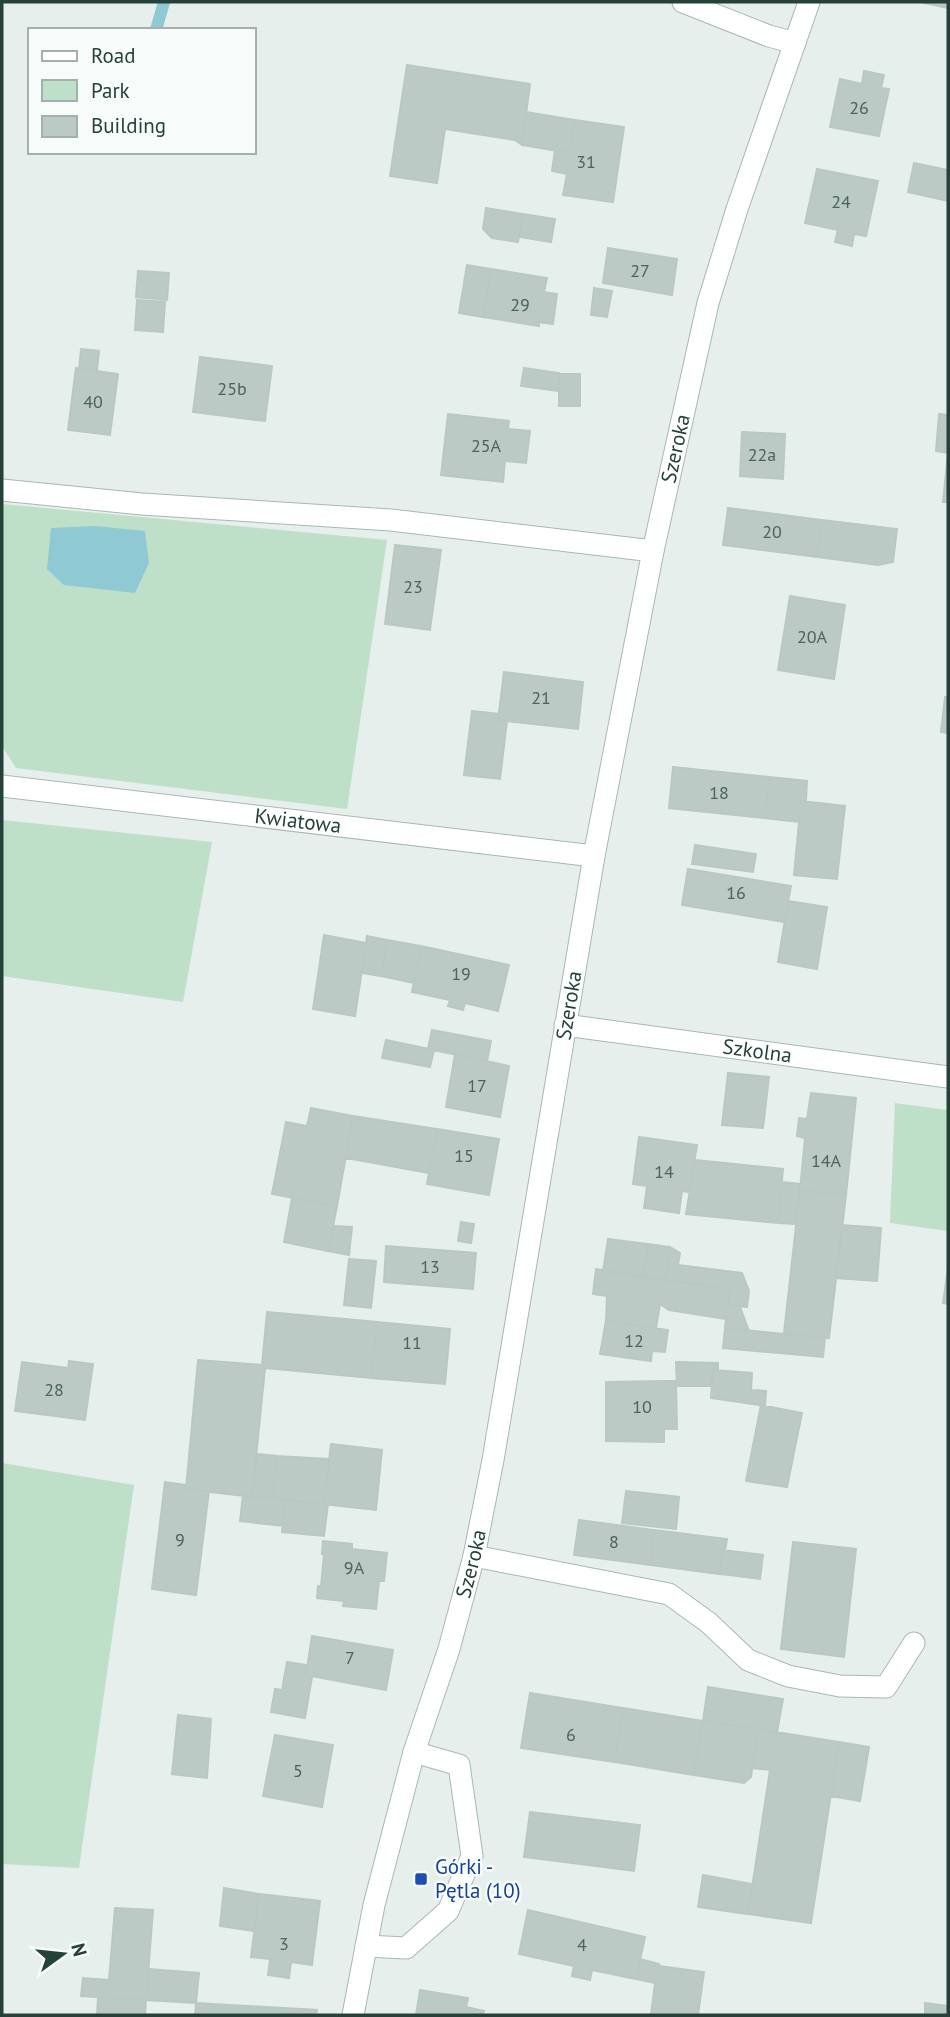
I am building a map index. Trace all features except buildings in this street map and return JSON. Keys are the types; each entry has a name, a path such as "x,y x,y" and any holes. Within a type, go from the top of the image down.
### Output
{"street":[{"path":"683,2 769,36 795,43"},
{"name":"Szeroka","path":"353,2015 374,1905 414,1752 449,1649 474,1556 493,1460 594,856 653,551 708,303 737,209 809,2"},
{"path":"2,490 142,505 391,520 653,551"},
{"name":"Kwiatowa","path":"2,786 594,856"},
{"name":"Szkolna","path":"565,1025 948,1077"},
{"path":"474,1556 669,1594 709,1623 748,1660 788,1676 840,1686 886,1687 914,1643"},
{"path":"366,1946 406,1948 448,1911 472,1856 459,1765 414,1752"}],"green space":[{"path":"2,504 387,540 347,809 16,768 2,746"},
{"path":"2,820 212,842 183,1002 2,976"},
{"path":"895,1103 948,1110 948,1231 890,1223"},
{"path":"2,1463 134,1485 79,1868 2,1864"}],"water":[{"path":"95,526 145,531 149,563 135,593 64,585 47,569 51,528"}],"waterway":[{"path":"157,28 164,2"}],"place":[{"name":"Górki - Pętla (10)","path":"421,1879"}]}
